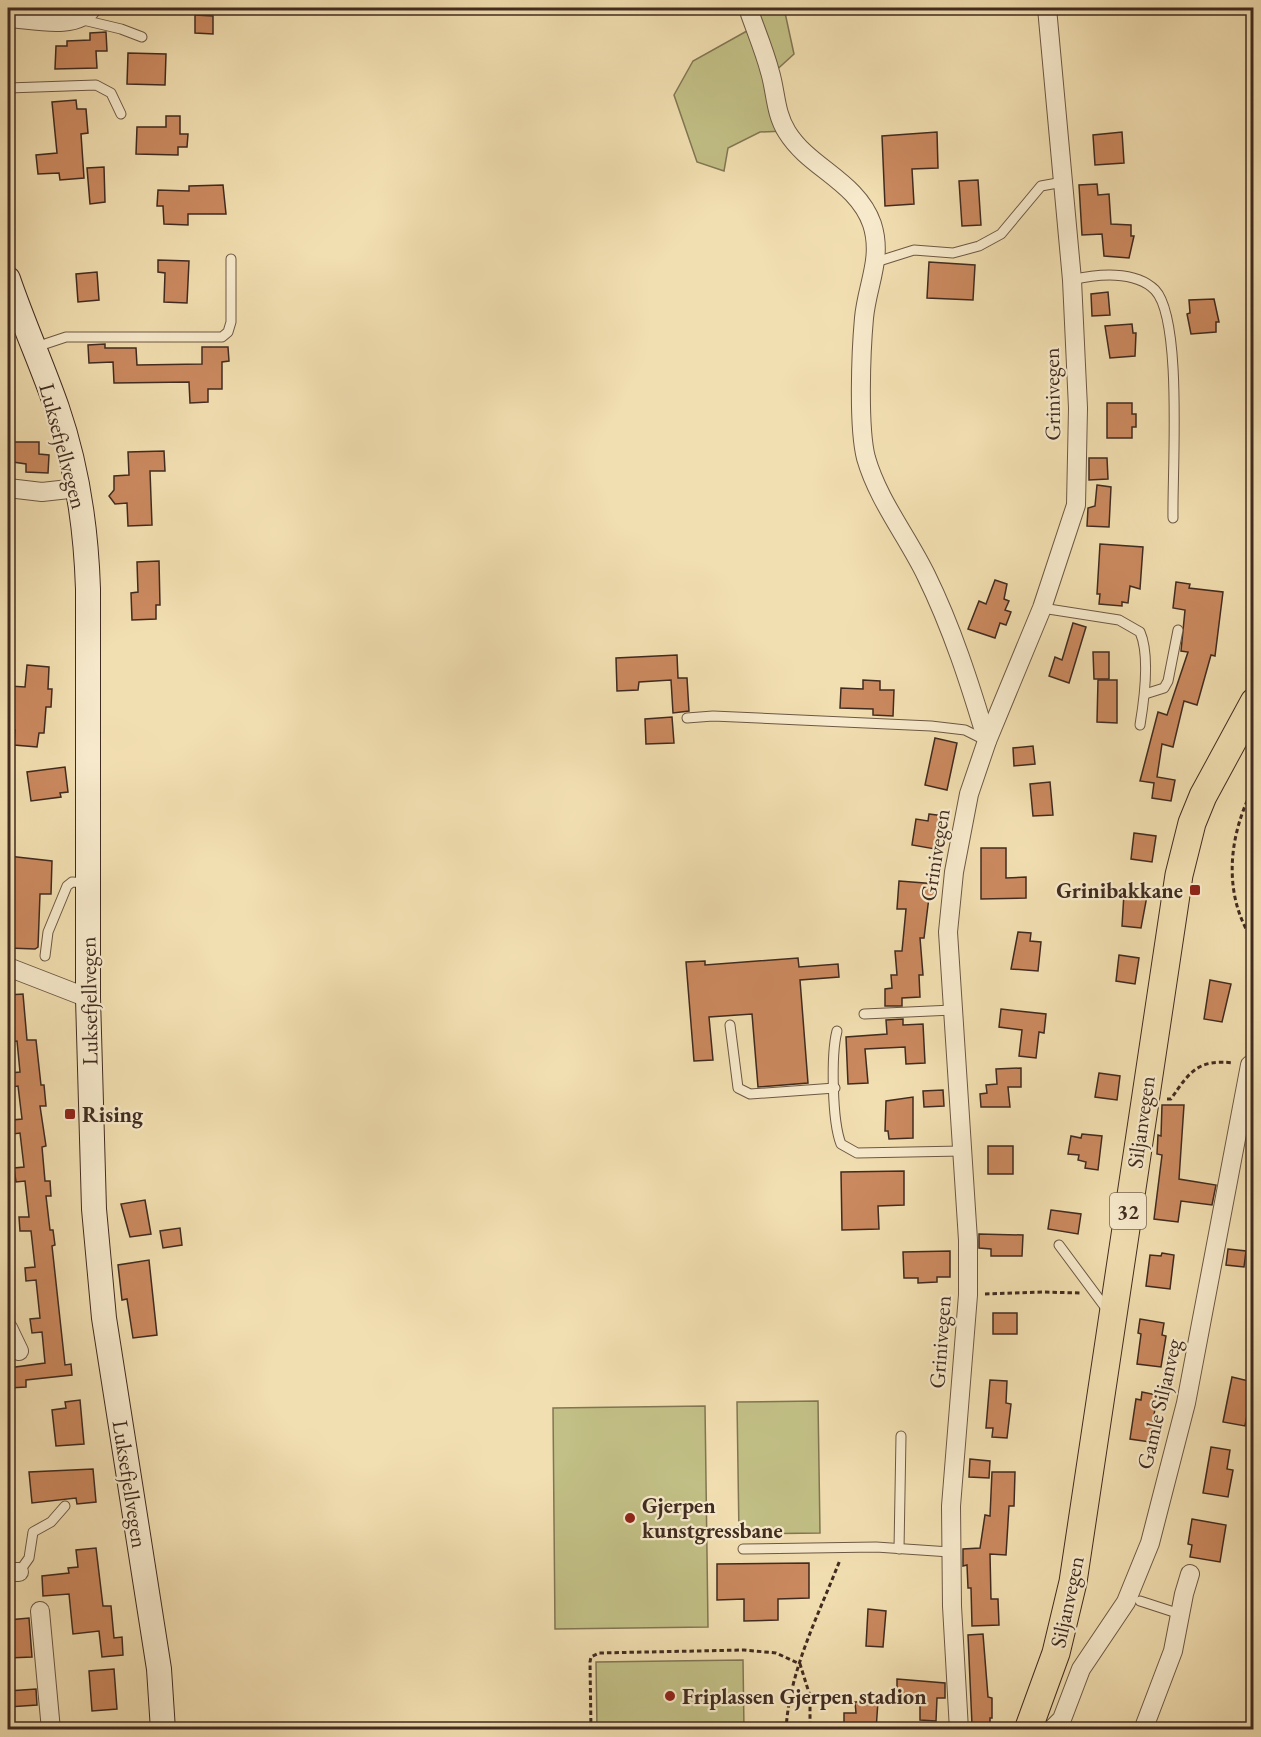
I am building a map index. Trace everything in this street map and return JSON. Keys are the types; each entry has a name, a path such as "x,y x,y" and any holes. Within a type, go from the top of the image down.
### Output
{"main road":[{"name":"Luksefjellvegen","path":"8,279 57,408 78,488 87,553 88,998 93,1198 112,1371 159,1669 163,1730"},
{"name":"Siljanvegen","path":"1036,1729 1073,1582 1173,905 1192,823 1203,796 1254,702"}],"street":[{"path":"748,8 762,43 776,110 785,131 797,146 831,172 860,203 871,223 877,246 876,262 864,316 862,421 866,457 887,505 912,547 947,620 987,741"},
{"name":"Grinivegen","path":"959,1730 950,1552 951,1506 968,1295 962,1151 948,932 954,872 969,794 987,741 1042,608 1076,505 1078,408 1072,280 1047,8"},
{"path":"8,18 85,13"},
{"path":"8,488 42,492 78,488"},
{"path":"8,967 88,998"},
{"name":"Gamle Siljanveg","path":"1036,1729 1062,1719 1081,1669 1126,1602 1150,1543 1186,1403 1252,1064"},
{"path":"8,1328 19,1351"},
{"path":"1143,1730 1173,1651 1190,1574"},
{"path":"40,1611 51,1730"}],"lane":[{"path":"85,13 142,37"},
{"path":"8,88 96,85 111,93 121,114"},
{"path":"876,262 914,250 953,254 980,246 1001,234 1041,186 1063,182"},
{"path":"33,348 66,337 222,337 228,333 231,322 231,259"},
{"path":"1072,280 1096,276 1131,278 1147,284 1156,291 1164,305 1171,346 1173,518"},
{"path":"1042,608 1119,620 1135,627 1140,633 1145,648 1145,694 1140,726"},
{"path":"1145,694 1164,688 1178,630"},
{"path":"687,718 713,716 920,725 965,730 987,741"},
{"path":"45,956 48,932 67,886 72,882 88,883"},
{"path":"864,1014 953,1010"},
{"path":"730,1025 738,1088 741,1091 750,1094 835,1088"},
{"path":"837,1030 834,1044 836,1132 841,1144 857,1153 962,1151"},
{"path":"1059,1245 1112,1316"},
{"path":"900,1549 901,1436"},
{"path":"14,1572 30,1558 33,1532 51,1522 65,1506"},
{"path":"743,1549 845,1547 950,1552"},
{"path":"1140,1601 1180,1614"}],"path":[{"path":"1254,787 1236,834 1232,865 1233,898 1240,919 1254,942"},
{"path":"1144,1101 1171,1099 1186,1077 1200,1065 1217,1061 1252,1064"},
{"path":"968,1295 1042,1292 1095,1294"},
{"path":"786,1730 789,1697 845,1547"},
{"path":"591,1730 591,1657 599,1653 744,1650 776,1653 800,1664 810,1696 810,1730"}],"shaded area":[{"path":"750,8 784,8 794,54 771,75 785,131 760,132 728,148 724,171 697,162 674,95 693,61 754,27"},
{"path":"818,1401 820,1533 739,1534 737,1402"},
{"name":"Gjerpen kunstgressbane","path":"705,1406 708,1627 555,1629 553,1408"},
{"name":"Friplassen Gjerpen stadion","path":"743,1660 744,1729 597,1729 596,1662"}],"building":[{"path":"195,15 213,16 213,34 195,33"},
{"path":"106,32 107,51 96,51 97,68 55,69 56,46 67,46 67,41 90,40 90,33"},
{"path":"128,53 166,54 165,85 127,84"},
{"path":"76,100 77,109 86,109 88,133 81,134 84,178 60,180 59,173 38,174 36,155 57,153 52,102"},
{"path":"166,116 180,116 180,134 188,134 187,147 178,147 178,155 136,154 137,127 166,127"},
{"path":"937,132 938,168 912,169 914,204 885,206 882,136"},
{"path":"1122,132 1124,163 1095,165 1093,135"},
{"path":"104,167 105,202 90,204 87,168"},
{"path":"978,180 981,225 962,226 959,181"},
{"path":"1097,184 1098,195 1109,194 1111,224 1131,225 1131,236 1134,236 1129,258 1104,256 1102,234 1082,235 1079,185"},
{"path":"223,185 226,214 188,214 188,225 164,224 163,206 157,206 158,190 189,191 189,186"},
{"path":"158,260 189,261 187,303 164,302 165,273 158,272"},
{"path":"929,262 975,265 973,300 927,298"},
{"path":"97,272 99,300 78,302 76,274"},
{"path":"1108,292 1110,315 1092,316 1091,294"},
{"path":"1214,299 1219,322 1216,322 1216,332 1191,334 1187,314 1190,313 1189,300"},
{"path":"1132,324 1133,333 1136,333 1135,356 1110,358 1105,326"},
{"path":"105,344 105,348 136,348 137,365 202,364 202,347 228,347 229,361 222,362 222,389 208,389 208,402 190,403 189,382 114,383 113,362 89,363 88,345"},
{"path":"1107,403 1132,403 1132,414 1136,414 1136,427 1132,427 1132,438 1107,438"},
{"path":"13,442 39,442 39,454 49,455 48,473 26,472 26,464 13,462"},
{"path":"164,451 165,471 150,471 152,525 128,526 127,503 115,504 109,496 114,490 114,476 129,475 128,452"},
{"path":"1089,458 1107,458 1108,479 1089,480"},
{"path":"1097,485 1111,487 1109,527 1087,526 1088,508 1095,506"},
{"path":"1100,544 1143,547 1140,589 1130,586 1128,603 1122,602 1122,606 1099,604 1100,594 1097,594"},
{"path":"159,561 160,605 156,605 156,619 132,620 131,593 138,592 137,562"},
{"path":"995,580 1007,584 1004,599 1009,601 1005,610 1011,612 1006,625 1000,623 995,638 968,629 979,601 986,604"},
{"path":"1176,582 1190,584 1189,588 1223,592 1215,656 1211,655 1197,705 1184,701 1173,747 1162,744 1157,777 1175,780 1171,801 1152,798 1154,783 1140,781 1158,712 1167,715 1188,652 1181,651 1185,610 1173,608"},
{"path":"1073,623 1086,627 1069,683 1049,676 1055,657 1062,660"},
{"path":"1093,652 1109,652 1109,679 1094,679"},
{"path":"677,655 678,678 687,678 689,711 673,713 671,680 639,682 638,690 617,691 616,658"},
{"path":"27,665 49,667 48,689 52,689 51,707 46,707 44,733 39,733 37,747 14,745 15,730 8,730 10,686 25,687"},
{"path":"863,680 880,681 880,690 894,690 893,716 873,715 873,709 840,708 841,688 863,689"},
{"path":"1098,680 1117,680 1117,723 1097,722"},
{"path":"672,717 674,743 646,744 645,719"},
{"path":"935,738 957,743 947,790 925,785"},
{"path":"1033,746 1035,764 1014,766 1013,748"},
{"path":"65,767 68,792 60,793 61,797 31,801 27,772"},
{"path":"1050,782 1053,815 1033,816 1030,784"},
{"path":"929,814 944,816 935,849 912,845 916,819 928,821"},
{"path":"1134,833 1156,836 1152,862 1131,859"},
{"path":"981,848 1006,848 1006,878 1026,877 1026,898 981,899"},
{"path":"8,856 52,861 51,894 40,894 38,947 35,949 9,948"},
{"path":"899,881 937,884 936,898 929,897 924,938 920,938 923,975 919,975 920,997 902,998 902,1006 885,1006 885,989 892,988 891,975 897,975 895,951 902,951 906,909 897,909"},
{"path":"1124,893 1147,896 1141,928 1122,926"},
{"path":"1018,932 1031,933 1030,941 1041,942 1038,971 1011,969"},
{"path":"1119,955 1139,958 1135,984 1116,981"},
{"path":"798,958 799,967 838,964 839,977 800,980 808,1083 758,1087 752,1014 709,1017 713,1060 694,1061 686,962 705,961 705,965"},
{"path":"1210,980 1231,984 1222,1022 1204,1019"},
{"path":"23,994 27,1040 36,1040 41,1085 44,1085 46,1106 40,1106 46,1146 42,1147 45,1181 50,1181 51,1196 46,1196 50,1230 53,1230 55,1245 52,1246 65,1365 71,1364 72,1375 26,1380 26,1387 9,1388 8,1368 45,1363 42,1332 32,1333 30,1319 40,1318 36,1280 26,1281 25,1268 35,1267 31,1231 20,1231 19,1217 29,1217 25,1181 16,1182 14,1168 24,1167 20,1133 13,1134 12,1120 22,1119 18,1086 11,1087 10,1073 20,1072 17,1041 8,1042 8,995"},
{"path":"1001,1009 1046,1014 1044,1033 1039,1032 1036,1058 1019,1056 1022,1030 999,1027"},
{"path":"903,1019 903,1025 923,1024 925,1063 906,1064 905,1047 865,1049 868,1083 848,1084 846,1037 887,1034 886,1020"},
{"path":"1021,1068 1021,1087 1008,1087 1010,1107 981,1107 980,1094 987,1093 986,1085 997,1084 996,1069"},
{"path":"1099,1073 1120,1076 1117,1100 1095,1097"},
{"path":"943,1090 944,1106 924,1107 923,1091"},
{"path":"913,1097 913,1138 889,1139 888,1131 885,1131 886,1101"},
{"path":"1162,1105 1184,1105 1179,1179 1216,1185 1212,1205 1181,1201 1178,1222 1154,1219 1162,1155 1157,1154 1158,1135 1161,1136"},
{"path":"1082,1134 1102,1136 1098,1170 1085,1168 1086,1162 1078,1160 1079,1155 1068,1154 1071,1136 1081,1138"},
{"path":"988,1146 1013,1146 1013,1174 988,1174"},
{"path":"904,1171 904,1205 878,1206 879,1229 842,1230 841,1172"},
{"path":"145,1200 151,1234 130,1237 121,1204"},
{"path":"1051,1210 1081,1214 1078,1234 1048,1229"},
{"path":"180,1228 182,1245 163,1248 160,1231"},
{"path":"979,1234 1023,1235 1022,1256 991,1256 991,1249 979,1248"},
{"path":"1228,1249 1246,1251 1244,1267 1226,1265"},
{"path":"950,1251 950,1277 937,1277 937,1282 918,1283 918,1278 904,1278 903,1252"},
{"path":"1162,1253 1174,1255 1170,1289 1146,1286 1150,1255 1161,1256"},
{"path":"149,1260 157,1335 133,1338 127,1299 122,1300 118,1265"},
{"path":"993,1313 1017,1313 1017,1334 993,1334"},
{"path":"1140,1319 1164,1323 1162,1335 1166,1336 1161,1367 1137,1364 1141,1334 1138,1333"},
{"path":"1232,1377 1253,1382 1245,1426 1223,1422"},
{"path":"990,1380 1007,1381 1006,1403 1011,1404 1007,1438 992,1437 993,1428 986,1428"},
{"path":"1142,1392 1157,1395 1150,1442 1130,1439 1136,1399 1141,1400"},
{"path":"80,1400 84,1444 56,1446 52,1410 66,1408 65,1402"},
{"path":"1211,1447 1230,1450 1227,1469 1233,1470 1228,1497 1203,1493"},
{"path":"970,1459 990,1461 989,1478 969,1477"},
{"path":"93,1469 96,1502 77,1504 76,1498 32,1503 29,1472"},
{"path":"992,1472 1015,1472 1014,1506 1009,1506 1006,1555 990,1554 991,1599 998,1599 999,1625 972,1626 971,1588 968,1588 967,1565 963,1566 963,1549 980,1548 985,1515 990,1516"},
{"path":"1192,1519 1226,1525 1220,1562 1190,1557 1192,1545 1188,1544"},
{"path":"96,1548 103,1606 111,1606 114,1638 122,1637 123,1655 102,1657 99,1631 73,1634 69,1594 43,1596 42,1576 69,1573 68,1568 78,1567 76,1550"},
{"path":"809,1563 809,1598 778,1599 778,1620 744,1621 744,1599 717,1600 717,1564"},
{"path":"868,1609 886,1611 883,1647 866,1646"},
{"path":"29,1618 32,1657 8,1658 8,1620"},
{"path":"983,1634 988,1697 992,1698 992,1718 990,1718 990,1725 972,1725 968,1635"},
{"path":"114,1669 117,1709 92,1711 89,1671"},
{"path":"897,1679 945,1683 945,1698 937,1698 936,1721 920,1720 920,1701 897,1701"},
{"path":"36,1689 37,1705 8,1707 8,1691"},
{"path":"878,1701 876,1730 844,1730 844,1713 856,1713 855,1702"}],"place":[{"name":"Grinibakkane","path":"1195,890"},
{"name":"Rising","path":"70,1114"},
{"name":"Gjerpen kunstgressbane","path":"630,1518"},
{"name":"Friplassen Gjerpen stadion","path":"670,1696"}]}
